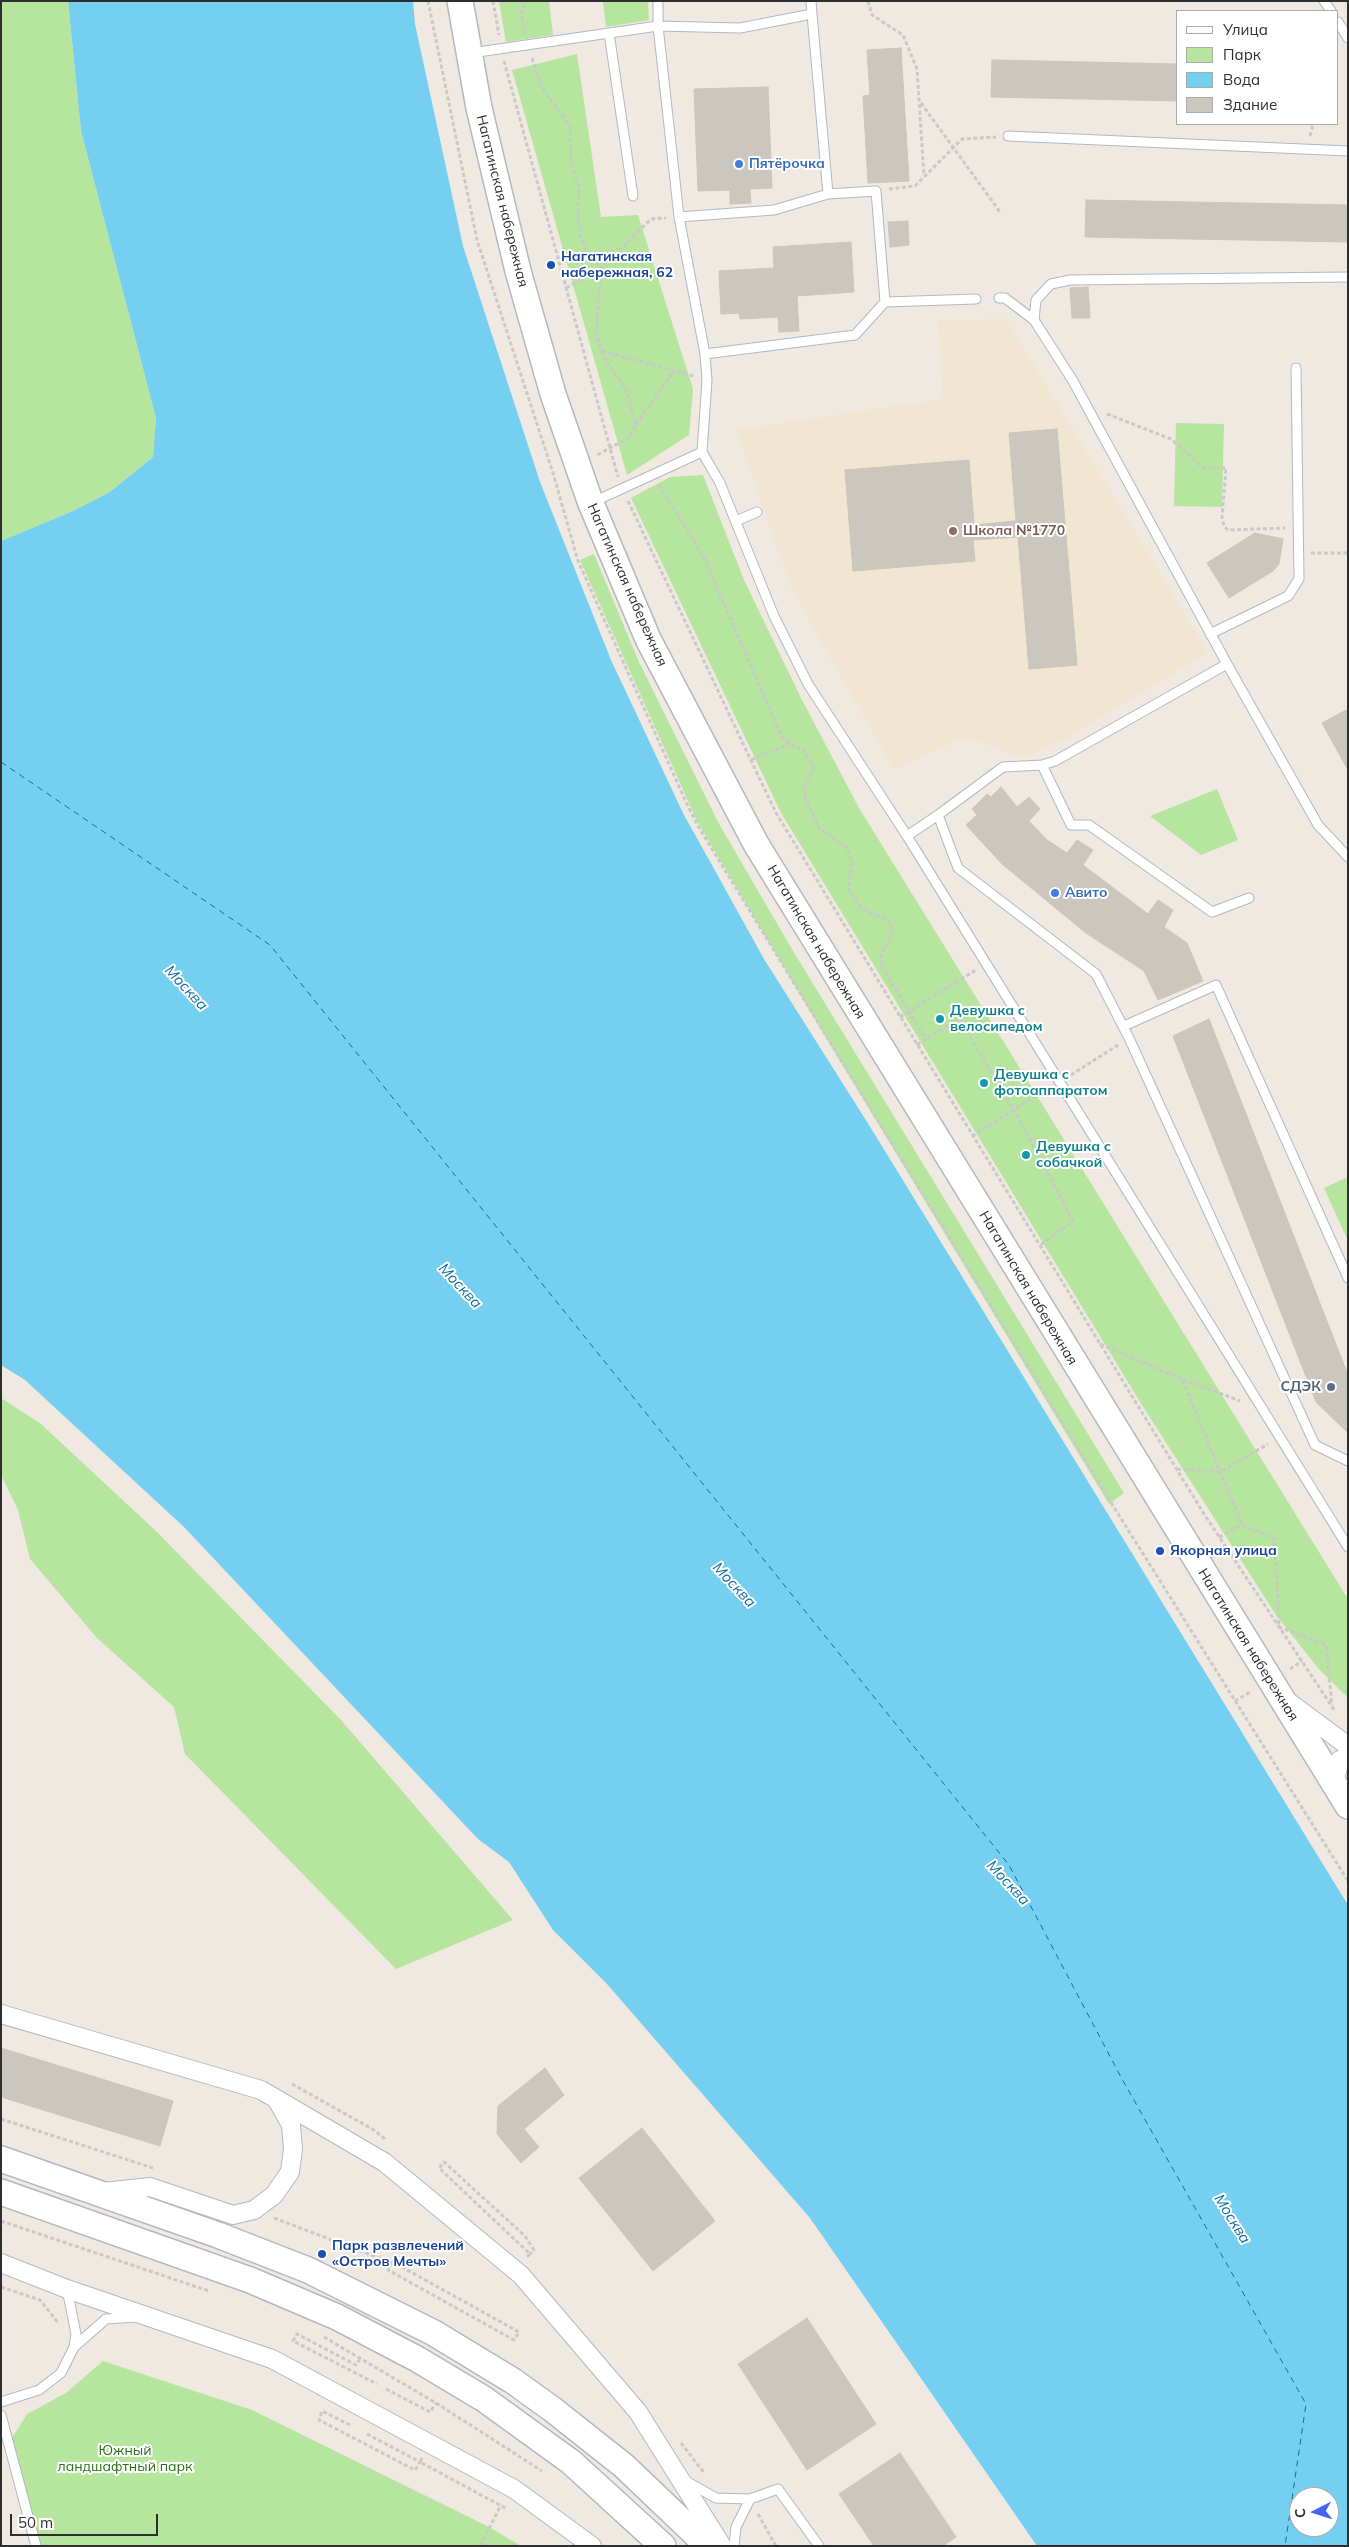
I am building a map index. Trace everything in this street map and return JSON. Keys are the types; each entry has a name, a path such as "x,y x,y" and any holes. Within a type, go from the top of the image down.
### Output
{"street":[{"name":"Нагатинская набережная","path":"460,1 468,54 518,271 553,394 591,504 648,639 756,844 1348,1806"},
{"path":"1278,1695 1348,1746"},
{"path":"1334,1783 1340,1760 1348,1757"},
{"path":"1,2014 261,2090 384,2162 521,2275 638,2412 722,2546"},
{"path":"97,2193 150,2187 233,2215 254,2210 274,2195 290,2172 293,2149 291,2125 276,2099"},
{"path":"1,2159 218,2235 308,2270 434,2333 514,2381 552,2409 624,2466 708,2546"},
{"path":"1,2192 250,2280 337,2317 393,2346 458,2382 556,2451 605,2491 663,2546"},
{"path":"1,2264 67,2289 272,2359 514,2489 592,2546"}],"lane":[{"path":"658,1 658,26 679,217 705,354 707,380 702,452 720,483 774,616 808,684 907,836 1348,1547"},
{"path":"811,1 828,194"},
{"path":"468,54 658,26 740,28 812,14"},
{"path":"1339,24 1348,38"},
{"path":"609,33 633,196"},
{"path":"1008,136 1348,151"},
{"path":"679,217 774,210 828,194 876,191 885,302"},
{"path":"1034,320 1036,300 1052,284 1070,280 1348,276"},
{"path":"999,298 1005,298 1034,320 1086,405 1210,634 1318,825 1348,857"},
{"path":"705,354 855,335 885,302 976,299"},
{"path":"1210,634 1288,596 1298,579 1296,368"},
{"path":"591,504 702,452"},
{"path":"736,521 757,512"},
{"path":"907,836 1003,767 1042,765 1055,761 1227,664"},
{"path":"1042,765 1071,825 1089,825 1212,912 1249,898"},
{"path":"938,815 958,868 1096,974 1124,1026 1315,1445 1348,1461"},
{"path":"1124,1026 1216,985 1348,1278"},
{"path":"1,2402 39,2390 62,2373 74,2347 76,2334 67,2289"},
{"path":"74,2347 106,2319 148,2317"},
{"path":"1,2415 36,2546"},
{"path":"677,2476 716,2498 750,2499 778,2489 818,2546"},
{"path":"734,2546 736,2527 750,2499"}],"path":[{"path":"493,1 501,49 622,489 776,813 1176,1469 1219,1537 1279,1627 1318,1684 1332,1709 1326,1645 1279,1627"},
{"path":"527,1 520,12 527,45 542,88 570,126 571,162 579,187 578,218 581,238 588,253 601,268 596,334 602,351 625,387 636,425"},
{"path":"868,1 872,15 903,35 917,68 924,176"},
{"path":"920,102 1000,212"},
{"path":"876,191 915,186 962,139 1008,136"},
{"path":"566,288 601,268 651,219 679,217"},
{"path":"602,351 707,380"},
{"path":"610,449 630,437 636,425 674,371"},
{"path":"1086,405 1170,439 1203,468 1226,468 1222,517 1224,526 1228,530 1298,528"},
{"path":"653,475 702,556 780,732 789,744 802,749 813,765 812,772 804,787 804,797 812,817 819,828 847,848 852,863 849,881 850,892 855,901 866,912 889,921 893,935 881,953 882,967 926,1040"},
{"path":"1298,552 1348,553"},
{"path":"751,760 789,744"},
{"path":"900,1017 986,964"},
{"path":"917,1045 959,1018 1014,1110 1073,1221 1039,1246"},
{"path":"1060,1082 1129,1038"},
{"path":"972,1136 1043,1091"},
{"path":"1099,1344 1182,1379 1263,1409"},
{"path":"1182,1379 1242,1525 1275,1539 1279,1627"},
{"path":"1176,1469 1220,1472 1280,1438"},
{"path":"1219,1537 1242,1525"},
{"path":"1,2119 155,2169"},
{"path":"525,2250 439,2168 444,2162 526,2236 534,2250 530,2254"},
{"path":"266,2215 391,2262 519,2332 514,2340 388,2270 391,2262"},
{"path":"1,2221 217,2294"},
{"path":"1,2287 40,2300 64,2330"},
{"path":"360,2358 356,2365 297,2334 293,2341 377,2384"},
{"path":"319,2334 436,2403 547,2474"},
{"path":"386,2389 430,2412 436,2403"},
{"path":"350,2425 322,2410 319,2420 415,2470 420,2462 365,2433"},
{"path":"444,2475 513,2513"},
{"path":"750,2499 776,2546"},
{"path":"480,2546 501,2505"}],"shaded area":[{"name":"Школа №1770","path":"1006,319 1208,652 1064,740 1024,758 965,737 894,770 792,590 736,430 943,399 938,320"}],"green space":[{"path":"1,1 68,1 81,131 156,418 153,457 110,492 73,511 1,541"},
{"path":"499,1 549,1 553,35 506,42"},
{"path":"603,1 648,1 649,20 606,27"},
{"path":"577,54 601,217 638,215 693,389 689,435 627,475 512,70"},
{"path":"1176,423 1224,424 1222,507 1174,506"},
{"path":"703,475 744,580 801,698 859,808 1348,1599 1348,1698 1318,1668 1276,1615 1140,1402 781,813 631,498 670,477"},
{"path":"594,554 639,662 718,822 793,951 1124,1493 1109,1504 698,823 580,560"},
{"path":"1217,789 1238,840 1201,855 1150,816"},
{"path":"1348,1177 1348,1241 1324,1188"},
{"path":"1,1398 41,1424 157,1532 341,1720 513,1920 396,1969 185,1754 174,1707 97,1638 30,1559 18,1510 1,1475"},
{"name":"Южный ландшафтный парк","path":"103,2361 252,2410 489,2527 521,2546 41,2546 12,2438 27,2414 66,2393"}],"water":[{"name":"Москва","path":"68,1 413,1 415,24 463,246 540,482 611,660 683,813 764,959 869,1125 1348,1905 1348,2546 1037,2546 810,2218 607,1984 553,1930 509,1862 478,1839 184,1527 25,1380 1,1365 1,541 73,511 110,492 153,457 156,418 81,131"}],"building":[{"path":"901,48 909,181 868,183 863,96 870,95 867,50"},
{"path":"992,60 1176,64 1176,101 991,97"},
{"path":"768,87 772,188 750,189 751,203 730,204 730,190 698,191 694,89"},
{"path":"1086,200 1348,205 1348,242 1085,237"},
{"path":"908,221 909,245 890,247 888,222"},
{"path":"851,242 854,292 797,296 799,331 779,332 778,317 740,319 739,313 721,314 719,271 774,268 773,247"},
{"path":"1088,287 1090,318 1072,318 1070,288"},
{"path":"1057,429 1077,665 1029,669 1018,537 973,540 975,561 853,571 845,470 969,460 974,525 1016,521 1009,433"},
{"path":"1255,533 1283,539 1279,564 1273,571 1229,598 1207,563"},
{"path":"1348,709 1348,770 1322,723"},
{"path":"1001,787 1017,807 1029,797 1040,809 1029,821 1047,840 1067,853 1077,840 1093,850 1083,865 1148,914 1158,900 1173,910 1164,927 1187,943 1203,981 1158,1000 1144,971 1086,933 1002,864 966,825 977,815 972,809 987,794 991,797"},
{"path":"1209,1019 1348,1375 1348,1433 1316,1402 1173,1036"},
{"path":"1,2048 173,2101 160,2146 1,2097"},
{"path":"545,2068 564,2095 524,2129 539,2147 521,2163 497,2134 498,2106"},
{"path":"642,2128 715,2221 653,2271 579,2178"},
{"path":"807,2318 876,2424 807,2470 738,2364"},
{"path":"900,2453 956,2537 943,2546 874,2546 839,2494"}],"ferry route":[{"path":"1,762 270,945 1009,1865 1122,2079 1306,2404 1285,2546"}],"place":[{"name":"Пятёрочка","path":"739,164"},
{"name":"Нагатинская набережная, 62","path":"551,265"},
{"name":"Школа №1770","path":"953,531"},
{"name":"Авито","path":"1055,893"},
{"name":"Девушка с велосипедом","path":"940,1019"},
{"name":"Девушка с фотоаппаратом","path":"984,1083"},
{"name":"Девушка с собачкой","path":"1026,1155"},
{"name":"СДЭК","path":"1331,1387"},
{"name":"Якорная улица","path":"1160,1551"},
{"name":"Парк развлечений «Остров Мечты»","path":"322,2254"}]}
